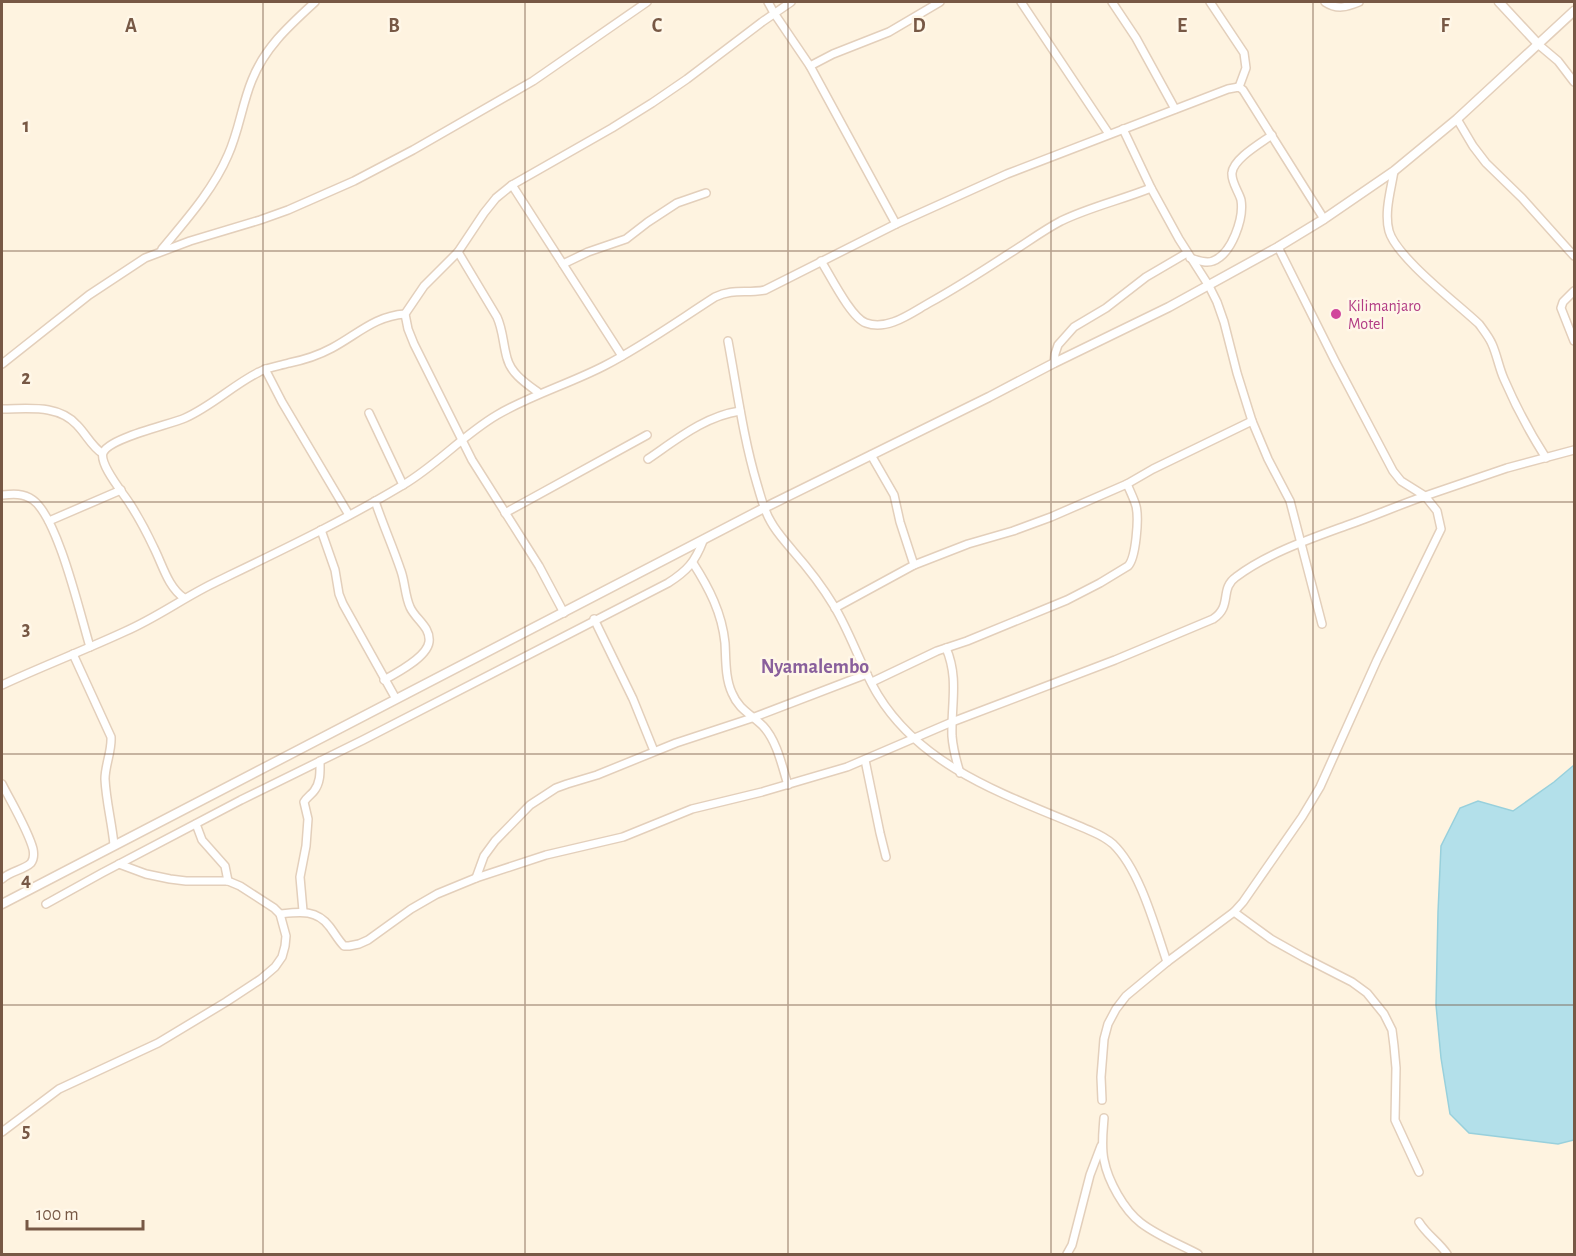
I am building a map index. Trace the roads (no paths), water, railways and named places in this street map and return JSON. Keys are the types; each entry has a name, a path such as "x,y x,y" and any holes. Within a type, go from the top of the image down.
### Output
{"street":[{"path":"160,251 186,220 220,171 229,153 251,81 264,54 279,36 315,2"},
{"path":"2,364 89,295 128,268 160,251 190,240 288,210 404,155 551,69 647,2"},
{"path":"768,2 810,66 896,224"},
{"path":"564,613 539,566 472,460 414,344 405,314 424,286 458,252 496,198 512,185 612,129 652,103 791,2"},
{"path":"810,66 851,46 879,37 940,2"},
{"path":"1021,2 1109,134"},
{"path":"1112,2 1141,46 1175,109"},
{"path":"1210,2 1244,53 1246,68 1239,87"},
{"path":"1325,2 1339,7 1359,2"},
{"path":"1499,2 1539,45 1558,60 1575,82"},
{"path":"3,900 114,845 764,508 1209,286 1278,247 1394,171 1457,119 1575,11"},
{"path":"2,685 128,631 184,598 288,548 375,501 429,467 461,439 498,414 538,393 583,376 622,356 726,292 737,290 752,293 765,290 896,224 1007,174 1228,89 1239,87"},
{"path":"1239,87 1324,219"},
{"path":"1457,119 1486,163 1522,198 1575,256"},
{"path":"1123,129 1151,188 1217,302 1236,373 1252,421 1268,459 1290,501 1322,624"},
{"path":"1054,363 1058,345 1074,327 1106,308 1146,276 1189,256 1206,262 1223,255 1237,231 1242,210 1232,171 1238,161 1272,135"},
{"path":"1394,171 1387,219 1395,243 1412,263 1479,324 1487,335 1513,399 1546,458"},
{"path":"512,185 622,356"},
{"path":"821,261 847,304 863,322 882,325 949,292 1062,221 1151,188"},
{"path":"563,264 588,252 626,239 677,203 706,193"},
{"path":"1102,1100 1104,1039 1108,1024 1116,1009 1126,996 1234,912 1251,893 1320,787 1377,660 1441,529 1437,511 1425,496 1401,481 1393,471 1335,362 1278,247"},
{"path":"458,252 497,317 511,368 538,393"},
{"path":"1575,291 1563,302 1561,308 1575,341"},
{"path":"184,598 171,584 154,548 103,462 102,453 106,447 186,418 265,369 318,354 385,317 405,314"},
{"path":"728,341 740,411 764,508 774,527 836,608 867,674 887,708 914,738 942,761 960,772 1104,837 1114,845 1143,894 1167,962"},
{"path":"265,369 349,515"},
{"path":"2,410 30,409 61,413 76,424 102,453"},
{"path":"648,459 707,421 726,413 740,411"},
{"path":"369,413 403,485"},
{"path":"836,608 914,565 968,544 1051,517 1127,484 1172,459 1252,421"},
{"path":"505,513 647,435"},
{"path":"280,914 303,911 318,915 344,945 349,946 368,940 436,894 476,878 546,855 623,837 692,809 788,785 865,760 952,722 1115,660 1213,619 1223,609 1227,586 1234,578 1301,542 1507,468 1575,450"},
{"path":"871,455 894,495 914,565"},
{"path":"872,682 946,648 1057,604 1128,566 1133,559 1137,515 1136,506 1127,484"},
{"path":"49,521 121,490"},
{"path":"2,495 24,495 43,510 61,551 90,646"},
{"path":"375,501 401,571 408,603 412,612 428,632 430,641 428,648 418,658 384,680"},
{"path":"321,530 335,570 343,604 396,699"},
{"path":"46,904 196,824 668,583 693,563 703,541"},
{"path":"693,563 716,604 725,641 731,692 743,710 765,728 777,752 788,785"},
{"path":"594,619 628,688 654,751"},
{"path":"946,648 953,671 952,722 954,749 960,772"},
{"path":"73,654 111,737 112,745 105,775 114,845"},
{"path":"476,878 488,849 530,805 543,796 567,784 597,775 701,733 752,718 867,674"},
{"path":"865,760 886,857"},
{"path":"303,911 300,877 308,819 304,802 319,781 321,761"},
{"path":"2,784 34,853 29,865 8,873 2,879"},
{"path":"196,824 202,840 225,866 228,881"},
{"path":"2,1132 59,1089 158,1043 226,1002 261,979 275,967 282,957 286,936 280,914 257,896 228,881 170,879 146,874 119,864"},
{"path":"1234,912 1271,939 1352,982 1367,993 1384,1014 1392,1030 1394,1046 1395,1120 1419,1172"},
{"path":"1104,1118 1102,1144 1104,1161 1108,1175 1128,1211 1142,1224 1198,1254"},
{"path":"1067,1254 1072,1245 1090,1175 1102,1144"},
{"path":"1419,1222 1447,1254"}],"water":[{"path":"1574,765 1574,1140 1558,1144 1469,1133 1450,1114 1441,1058 1436,1005 1441,846 1460,808 1478,801 1513,811"}],"place":[{"name":"Kilimanjaro Motel","path":"1336,314"}],"district":[{"name":"Nyamalembo","path":"815,666"}]}
